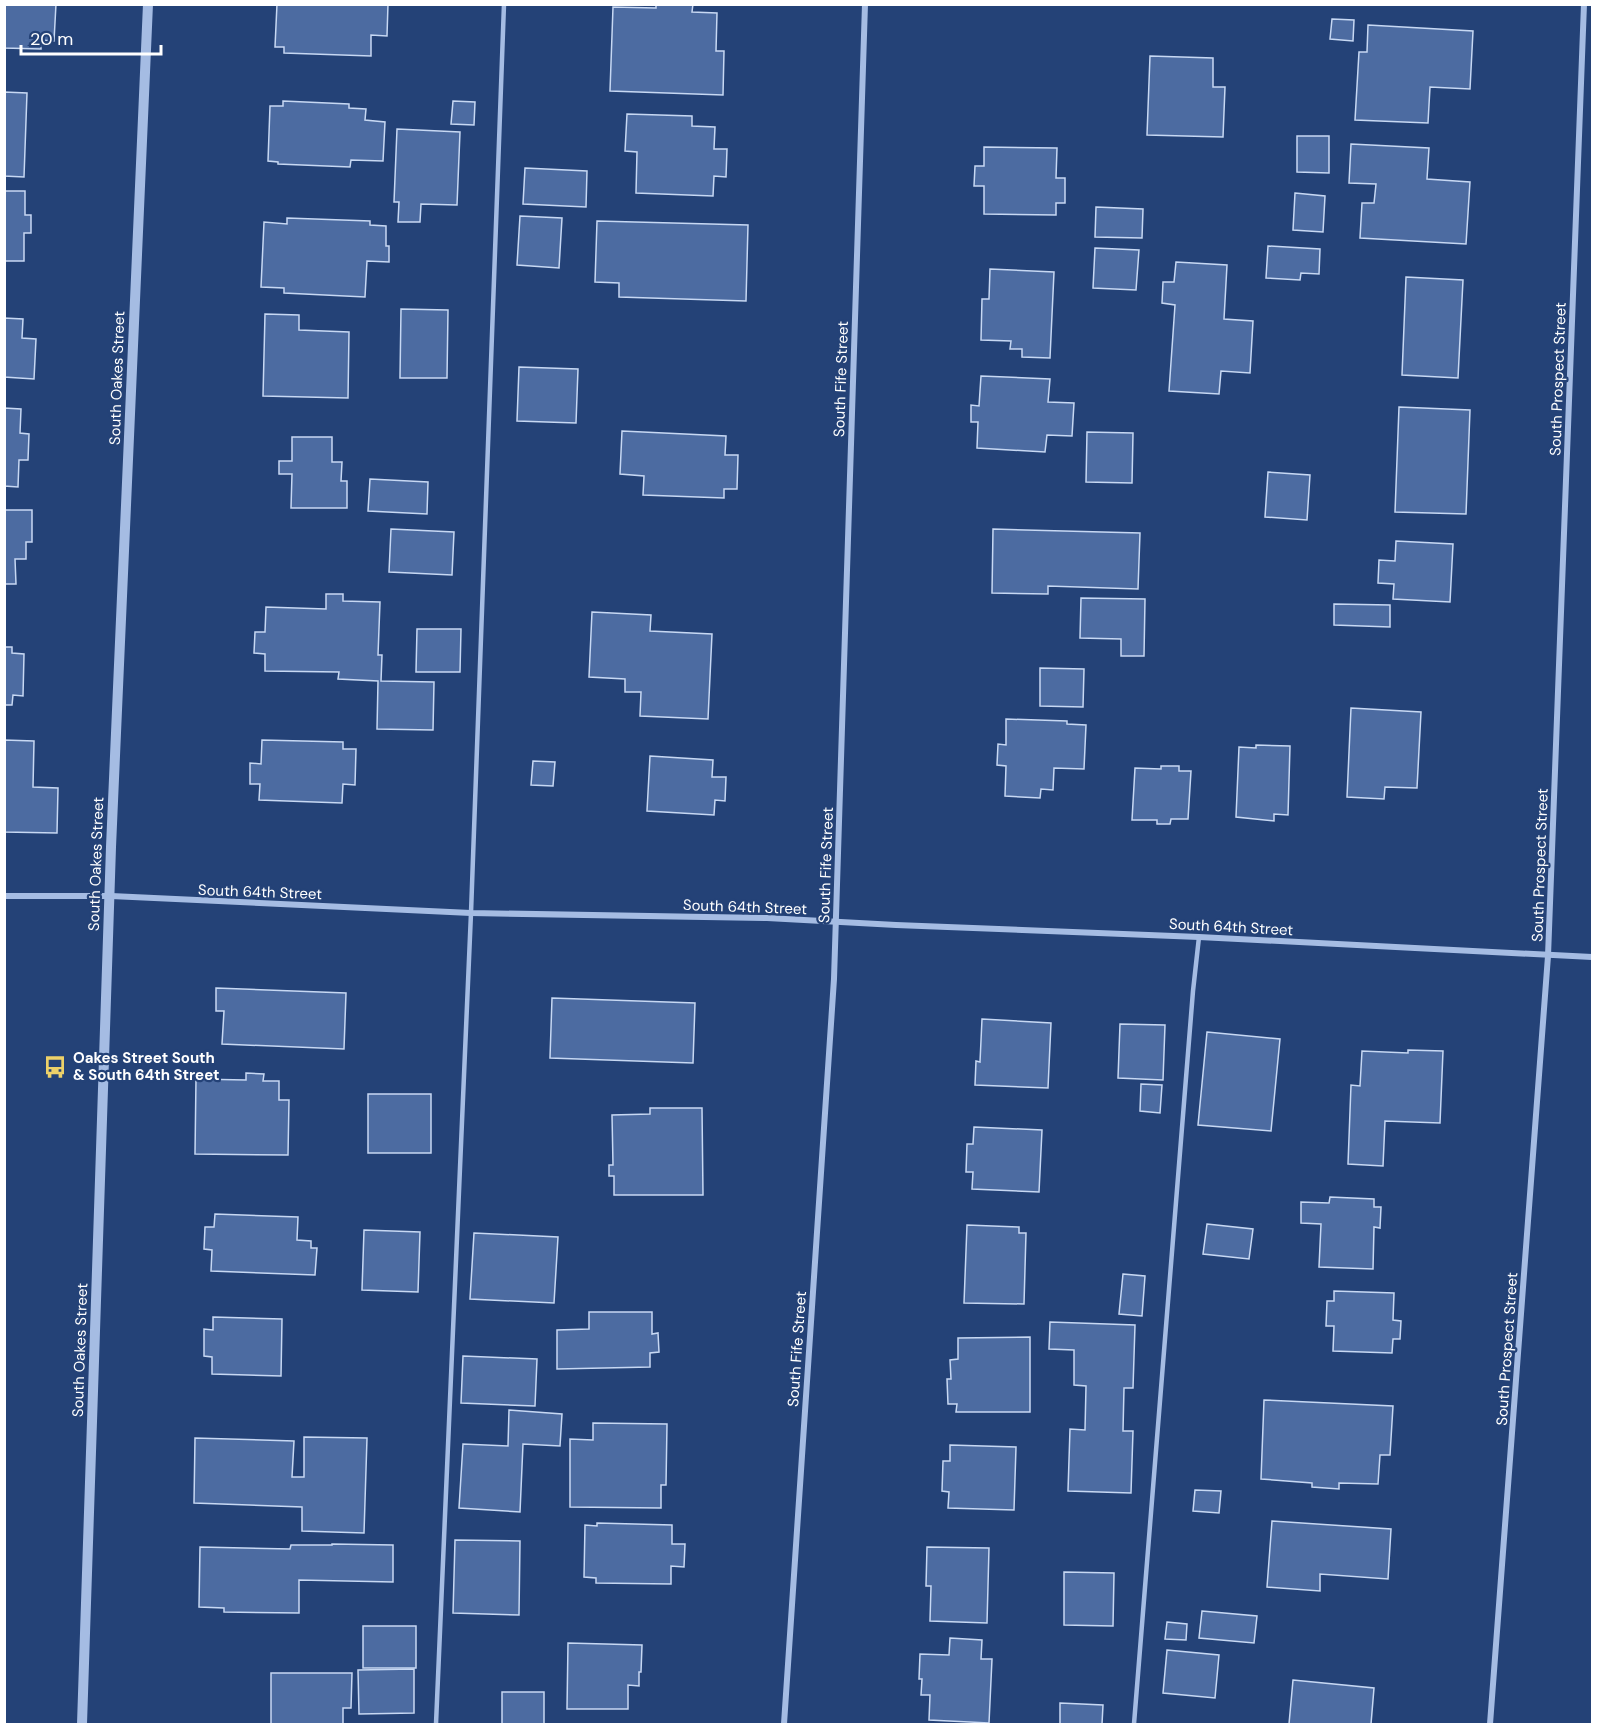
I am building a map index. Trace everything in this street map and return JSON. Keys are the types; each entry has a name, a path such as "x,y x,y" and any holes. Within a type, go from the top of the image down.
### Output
{"street":[{"name":"South Oakes Street","path":"82,1725 111,896 148,4"},
{"name":"South Fife Street","path":"784,1725 834,979 865,4"},
{"name":"South Prospect Street","path":"1490,1725 1548,956 1584,4"},
{"name":"South 64th Street","path":"4,896 111,896 471,913 767,918 1593,957"}],"lane":[{"path":"436,1725 471,913 504,4"},
{"path":"1134,1725 1192,991 1199,937"}],"building":[{"path":"4,4 56,4 54,41 41,40 41,49 4,48"},
{"path":"277,4 388,4 387,36 371,35 371,56 284,53 284,47 275,47"},
{"path":"656,4 693,4 692,12 717,13 716,51 724,51 723,95 610,91 613,7 656,8"},
{"path":"1332,19 1354,20 1353,41 1330,39"},
{"path":"1368,25 1473,31 1470,89 1430,87 1428,123 1355,120 1359,52 1367,52"},
{"path":"1150,56 1213,58 1213,87 1225,87 1223,137 1147,135"},
{"path":"4,92 27,93 24,177 4,176"},
{"path":"283,101 349,104 349,108 366,109 365,120 385,122 383,161 351,160 350,167 278,164 278,162 268,161 270,106 283,106"},
{"path":"453,101 475,102 474,125 451,124"},
{"path":"627,114 692,116 692,126 715,127 714,149 727,149 726,177 714,176 713,196 636,193 637,152 625,151"},
{"path":"397,129 460,132 457,205 421,204 420,222 398,222 399,202 394,202"},
{"path":"1297,136 1329,136 1329,173 1297,172"},
{"path":"1351,144 1429,148 1427,179 1470,182 1466,244 1360,238 1362,203 1374,203 1376,184 1349,183"},
{"path":"984,147 1057,148 1056,178 1065,178 1065,203 1056,203 1056,215 984,214 984,186 974,186 975,166 984,166"},
{"path":"525,168 587,171 586,207 523,204"},
{"path":"4,191 25,191 25,215 31,215 31,233 24,233 24,261 4,261"},
{"path":"1295,193 1325,196 1323,232 1293,230"},
{"path":"1096,207 1143,209 1142,238 1095,237"},
{"path":"520,216 562,218 559,268 517,265"},
{"path":"287,218 370,221 370,225 386,226 389,262 367,261 365,297 284,293 284,288 261,287 264,222 287,224"},
{"path":"597,221 748,225 746,301 619,297 619,283 595,282"},
{"path":"1268,246 1320,249 1319,274 1301,273 1300,280 1266,278"},
{"path":"1095,248 1139,250 1136,290 1093,288"},
{"path":"1176,262 1227,265 1224,319 1253,321 1250,373 1221,371 1219,394 1169,391 1175,305 1162,303 1163,282 1174,282"},
{"path":"990,269 1054,272 1050,358 1022,357 1022,349 1010,349 1011,341 981,340 982,299 989,299"},
{"path":"1406,277 1463,280 1458,378 1402,375"},
{"path":"401,309 448,310 447,378 400,378"},
{"path":"265,314 299,315 299,330 349,332 348,398 263,396"},
{"path":"4,318 23,319 22,338 36,339 34,379 4,377"},
{"path":"519,367 578,369 576,423 517,421"},
{"path":"981,376 1050,379 1048,402 1074,403 1072,436 1047,435 1045,452 977,448 978,422 971,422 971,405 979,406"},
{"path":"1399,407 1470,410 1466,514 1395,512"},
{"path":"4,408 21,409 20,433 29,434 28,460 19,460 18,487 4,486"},
{"path":"622,431 726,436 725,455 738,455 737,489 724,489 724,498 643,495 644,476 620,474"},
{"path":"1087,432 1133,433 1132,483 1086,482"},
{"path":"292,437 332,437 332,462 342,462 341,481 347,481 347,508 291,508 292,474 279,474 279,461 292,461"},
{"path":"1268,472 1310,475 1307,520 1265,517"},
{"path":"370,479 428,482 427,514 368,511"},
{"path":"4,510 32,510 32,542 26,542 26,559 15,559 16,584 4,584"},
{"path":"391,529 454,532 452,575 389,572"},
{"path":"993,529 1140,533 1138,589 1048,586 1048,594 992,593"},
{"path":"1396,541 1453,544 1450,602 1393,599 1394,584 1378,583 1379,560 1395,561"},
{"path":"326,594 343,594 343,601 380,602 378,655 382,655 381,681 434,682 433,730 377,729 378,681 338,679 339,672 265,671 265,654 254,653 255,632 265,632 266,607 326,609"},
{"path":"1081,598 1145,599 1144,656 1121,656 1121,639 1080,638"},
{"path":"1334,604 1390,605 1390,627 1334,625"},
{"path":"592,612 651,615 650,631 712,634 708,719 640,716 641,692 625,692 625,679 589,677"},
{"path":"417,629 461,629 460,672 416,672"},
{"path":"4,647 12,647 12,653 24,654 23,696 13,695 12,705 4,705"},
{"path":"1040,668 1084,669 1083,707 1040,706"},
{"path":"1351,708 1421,712 1417,788 1385,787 1384,799 1347,797"},
{"path":"1006,719 1067,721 1067,724 1086,725 1084,769 1054,768 1053,790 1041,789 1040,798 1005,796 1006,766 997,765 998,744 1006,745"},
{"path":"4,740 34,741 33,787 58,788 57,833 4,832"},
{"path":"262,740 343,742 343,749 356,749 355,785 343,784 342,803 259,800 260,784 250,784 250,763 261,764"},
{"path":"1256,745 1290,746 1288,815 1274,814 1274,821 1236,817 1239,747 1256,748"},
{"path":"650,756 713,760 712,777 726,777 725,801 715,800 714,815 647,811"},
{"path":"533,761 555,762 553,786 531,785"},
{"path":"1161,766 1179,766 1179,771 1191,771 1188,819 1171,819 1170,824 1157,824 1157,820 1132,820 1135,768 1161,769"},
{"path":"216,988 346,993 344,1049 222,1044 224,1011 216,1011"},
{"path":"552,998 695,1003 693,1063 550,1058"},
{"path":"982,1019 1051,1023 1048,1088 975,1085 976,1061 980,1062"},
{"path":"1120,1024 1165,1025 1163,1080 1118,1078"},
{"path":"1207,1032 1280,1039 1271,1131 1198,1125"},
{"path":"1408,1050 1443,1051 1440,1123 1385,1121 1383,1166 1348,1164 1351,1085 1360,1086 1362,1051 1408,1053"},
{"path":"246,1073 264,1074 263,1081 279,1081 279,1100 289,1100 288,1155 195,1154 196,1079 246,1080"},
{"path":"1141,1084 1162,1085 1160,1113 1140,1111"},
{"path":"368,1094 431,1094 431,1153 368,1153"},
{"path":"650,1108 702,1108 703,1195 614,1195 614,1176 609,1176 609,1165 613,1165 612,1115 650,1114"},
{"path":"974,1127 1042,1130 1039,1192 972,1189 973,1172 966,1172 967,1144 973,1144"},
{"path":"1330,1197 1374,1199 1374,1207 1381,1207 1380,1228 1374,1227 1373,1269 1319,1267 1321,1224 1301,1223 1301,1202 1329,1203"},
{"path":"215,1214 298,1217 297,1240 311,1241 311,1248 317,1248 315,1275 211,1271 212,1250 204,1249 205,1227 214,1227"},
{"path":"1207,1224 1253,1229 1249,1259 1203,1254"},
{"path":"967,1225 1019,1227 1019,1233 1026,1233 1024,1304 964,1303"},
{"path":"364,1230 420,1232 418,1292 362,1290"},
{"path":"474,1233 558,1237 554,1303 470,1299"},
{"path":"1123,1274 1145,1276 1142,1316 1119,1314"},
{"path":"1334,1291 1394,1293 1393,1320 1401,1321 1400,1339 1393,1339 1392,1353 1333,1351 1334,1326 1326,1326 1327,1301 1334,1301"},
{"path":"589,1312 652,1312 652,1334 658,1333 659,1352 650,1353 650,1367 557,1369 557,1330 589,1329"},
{"path":"213,1317 282,1319 281,1376 212,1374 212,1357 204,1356 204,1329 213,1330"},
{"path":"1050,1322 1135,1325 1133,1388 1124,1388 1123,1431 1133,1431 1131,1493 1068,1491 1070,1429 1085,1430 1086,1386 1074,1385 1074,1350 1049,1349"},
{"path":"1030,1337 1030,1412 956,1412 957,1404 948,1404 947,1379 951,1379 950,1360 958,1359 958,1338"},
{"path":"463,1356 537,1359 535,1406 461,1403"},
{"path":"1264,1400 1393,1406 1390,1455 1380,1455 1378,1484 1339,1483 1339,1489 1312,1487 1312,1483 1261,1479"},
{"path":"509,1410 562,1414 560,1446 523,1444 520,1512 459,1508 463,1444 508,1446"},
{"path":"593,1423 667,1424 666,1485 661,1485 661,1508 570,1507 570,1439 593,1440"},
{"path":"304,1437 367,1438 364,1533 302,1531 302,1507 194,1503 195,1438 294,1441 292,1477 304,1477"},
{"path":"950,1445 1016,1447 1014,1510 948,1508 949,1492 942,1491 943,1461 950,1461"},
{"path":"1195,1490 1221,1491 1219,1513 1193,1511"},
{"path":"1272,1521 1391,1529 1388,1579 1320,1574 1320,1591 1267,1587"},
{"path":"597,1523 672,1525 672,1544 685,1544 684,1567 671,1566 671,1584 596,1583 596,1578 584,1577 585,1525 597,1526"},
{"path":"455,1540 520,1541 519,1615 453,1613"},
{"path":"291,1545 393,1545 393,1582 299,1580 299,1613 224,1612 224,1608 199,1607 200,1547 290,1549"},
{"path":"927,1547 989,1548 987,1623 930,1621 931,1586 926,1586"},
{"path":"1064,1572 1114,1573 1113,1626 1064,1625"},
{"path":"1202,1611 1257,1616 1254,1643 1199,1638"},
{"path":"1167,1622 1187,1624 1186,1640 1165,1639"},
{"path":"363,1626 416,1626 416,1668 363,1668"},
{"path":"950,1638 982,1640 981,1659 992,1659 989,1723 929,1720 930,1695 921,1695 920,1654 949,1655"},
{"path":"568,1643 642,1645 639,1686 628,1685 628,1709 567,1709"},
{"path":"1167,1650 1219,1655 1215,1698 1163,1693"},
{"path":"414,1669 414,1713 359,1714 358,1670"},
{"path":"271,1673 352,1673 351,1708 343,1708 343,1724 271,1724"},
{"path":"1293,1680 1374,1688 1371,1724 1289,1724"},
{"path":"502,1692 544,1692 544,1724 502,1724"},
{"path":"1060,1703 1103,1705 1102,1724 1060,1724"}],"place":[{"name":"Oakes Street South & South 64th Street","path":"55,1067"}]}
